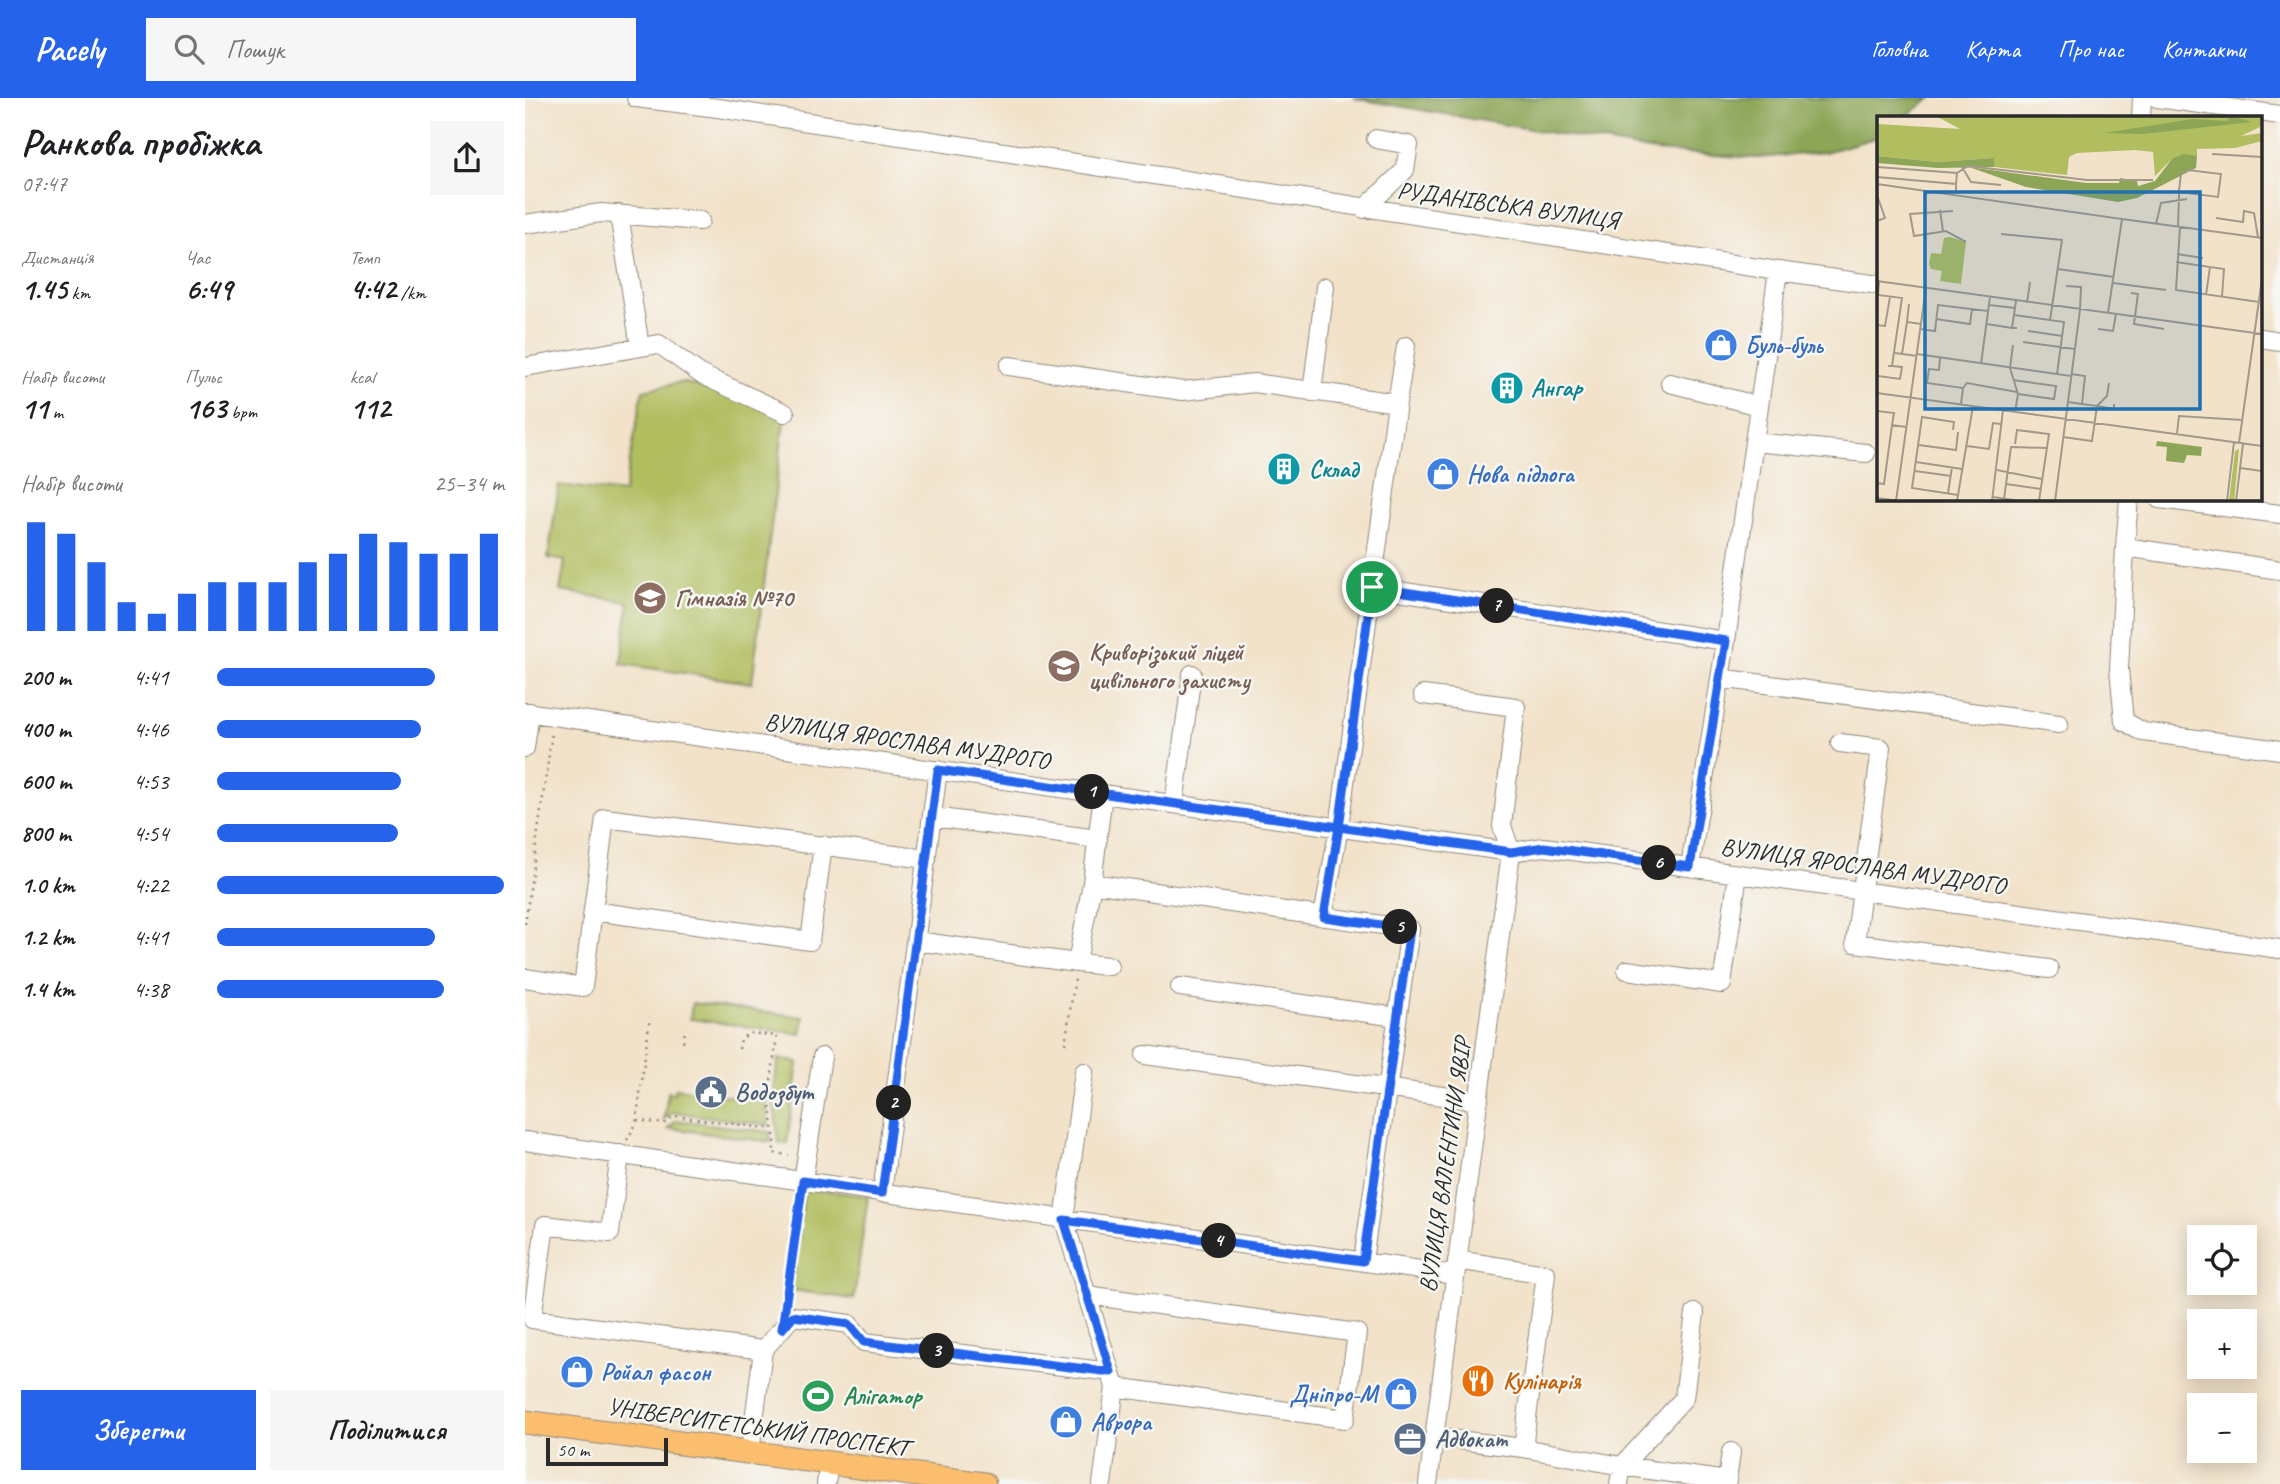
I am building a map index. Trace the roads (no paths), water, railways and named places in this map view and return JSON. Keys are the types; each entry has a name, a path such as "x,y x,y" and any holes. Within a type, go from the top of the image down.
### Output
{"main road":[{"name":"УНІВЕРСИТЕТСЬКИЙ ПРОСПЕКТ","path":"525,1422 750,1452 827,1473 984,1484"}],"street":[{"name":"РУДАНІВСЬКА ВУЛИЦЯ","path":"636,98 718,103 1364,209 1877,285"},
{"path":"2141,116 2142,98"},
{"path":"2157,98 2280,116"},
{"path":"1364,209 1405,170 1409,145 1376,139"},
{"path":"525,224 601,213 700,221"},
{"path":"619,214 639,347"},
{"path":"1690,867 1726,641 1778,271"},
{"path":"1312,392 1325,287"},
{"path":"525,367 659,344 702,374 785,413"},
{"path":"1324,917 1406,346"},
{"path":"1009,366 1183,391 1254,383 1397,403"},
{"path":"1670,383 1759,406"},
{"path":"1754,442 1866,453"},
{"path":"2129,500 2119,668 2125,721 2143,733 2280,750"},
{"path":"2167,500 2280,514"},
{"path":"2125,547 2280,570"},
{"path":"1372,587 1726,641"},
{"path":"1174,804 1192,674"},
{"path":"1720,678 2059,724"},
{"path":"1423,695 1516,706 1502,827 1511,852"},
{"path":"525,748 528,712"},
{"name":"ВУЛИЦЯ ЯРОСЛАВА МУДРОГО","path":"528,712 1511,852 1544,847 2280,949"},
{"path":"1840,743 1881,748 1855,943 2049,969"},
{"path":"882,1193 938,770"},
{"path":"1077,963 1092,883 1103,794"},
{"path":"933,817 1098,839"},
{"path":"525,978 583,987 605,818 927,859"},
{"path":"593,911 810,941 823,845"},
{"name":"ВУЛИЦЯ ВАЛЕНТИНИ ЯВІР","path":"1428,1484 1511,852"},
{"path":"1627,970 1722,984 1738,874"},
{"path":"1092,883 1410,929 1363,1261"},
{"path":"916,941 1109,966"},
{"path":"1180,987 1397,1017"},
{"path":"1145,1055 1479,1101"},
{"path":"803,1181 822,1057"},
{"path":"1084,1072 1064,1220 1113,1380 1102,1484"},
{"path":"525,1141 1363,1261 1546,1273 1523,1448"},
{"path":"620,1154 610,1233 545,1225 532,1319 763,1350"},
{"path":"750,1452 763,1350 793,1316 849,1324 864,1342 1345,1419 1357,1333 1087,1295"},
{"path":"1619,1484 1622,1466 1684,1398 1695,1313"},
{"path":"1434,1437 1523,1448 1727,1481 1731,1452"}],"place":[{"name":"Буль-буль","path":"1721,345"},
{"name":"Ангар","path":"1507,388"},
{"name":"Склад","path":"1284,469"},
{"name":"Нова підлога","path":"1443,474"},
{"name":"Гімназія №70","path":"650,598"},
{"name":"Криворізький ліцей цивільного захисту","path":"1064,666"},
{"name":"Водозбут","path":"711,1092"},
{"name":"Ройал фасон","path":"577,1372"},
{"name":"Кулінарія","path":"1478,1381"},
{"name":"Дніпро-М","path":"1401,1394"},
{"name":"Алігатор","path":"818,1396"},
{"name":"Аврора","path":"1066,1422"},
{"name":"Адвокат","path":"1410,1439"}]}
